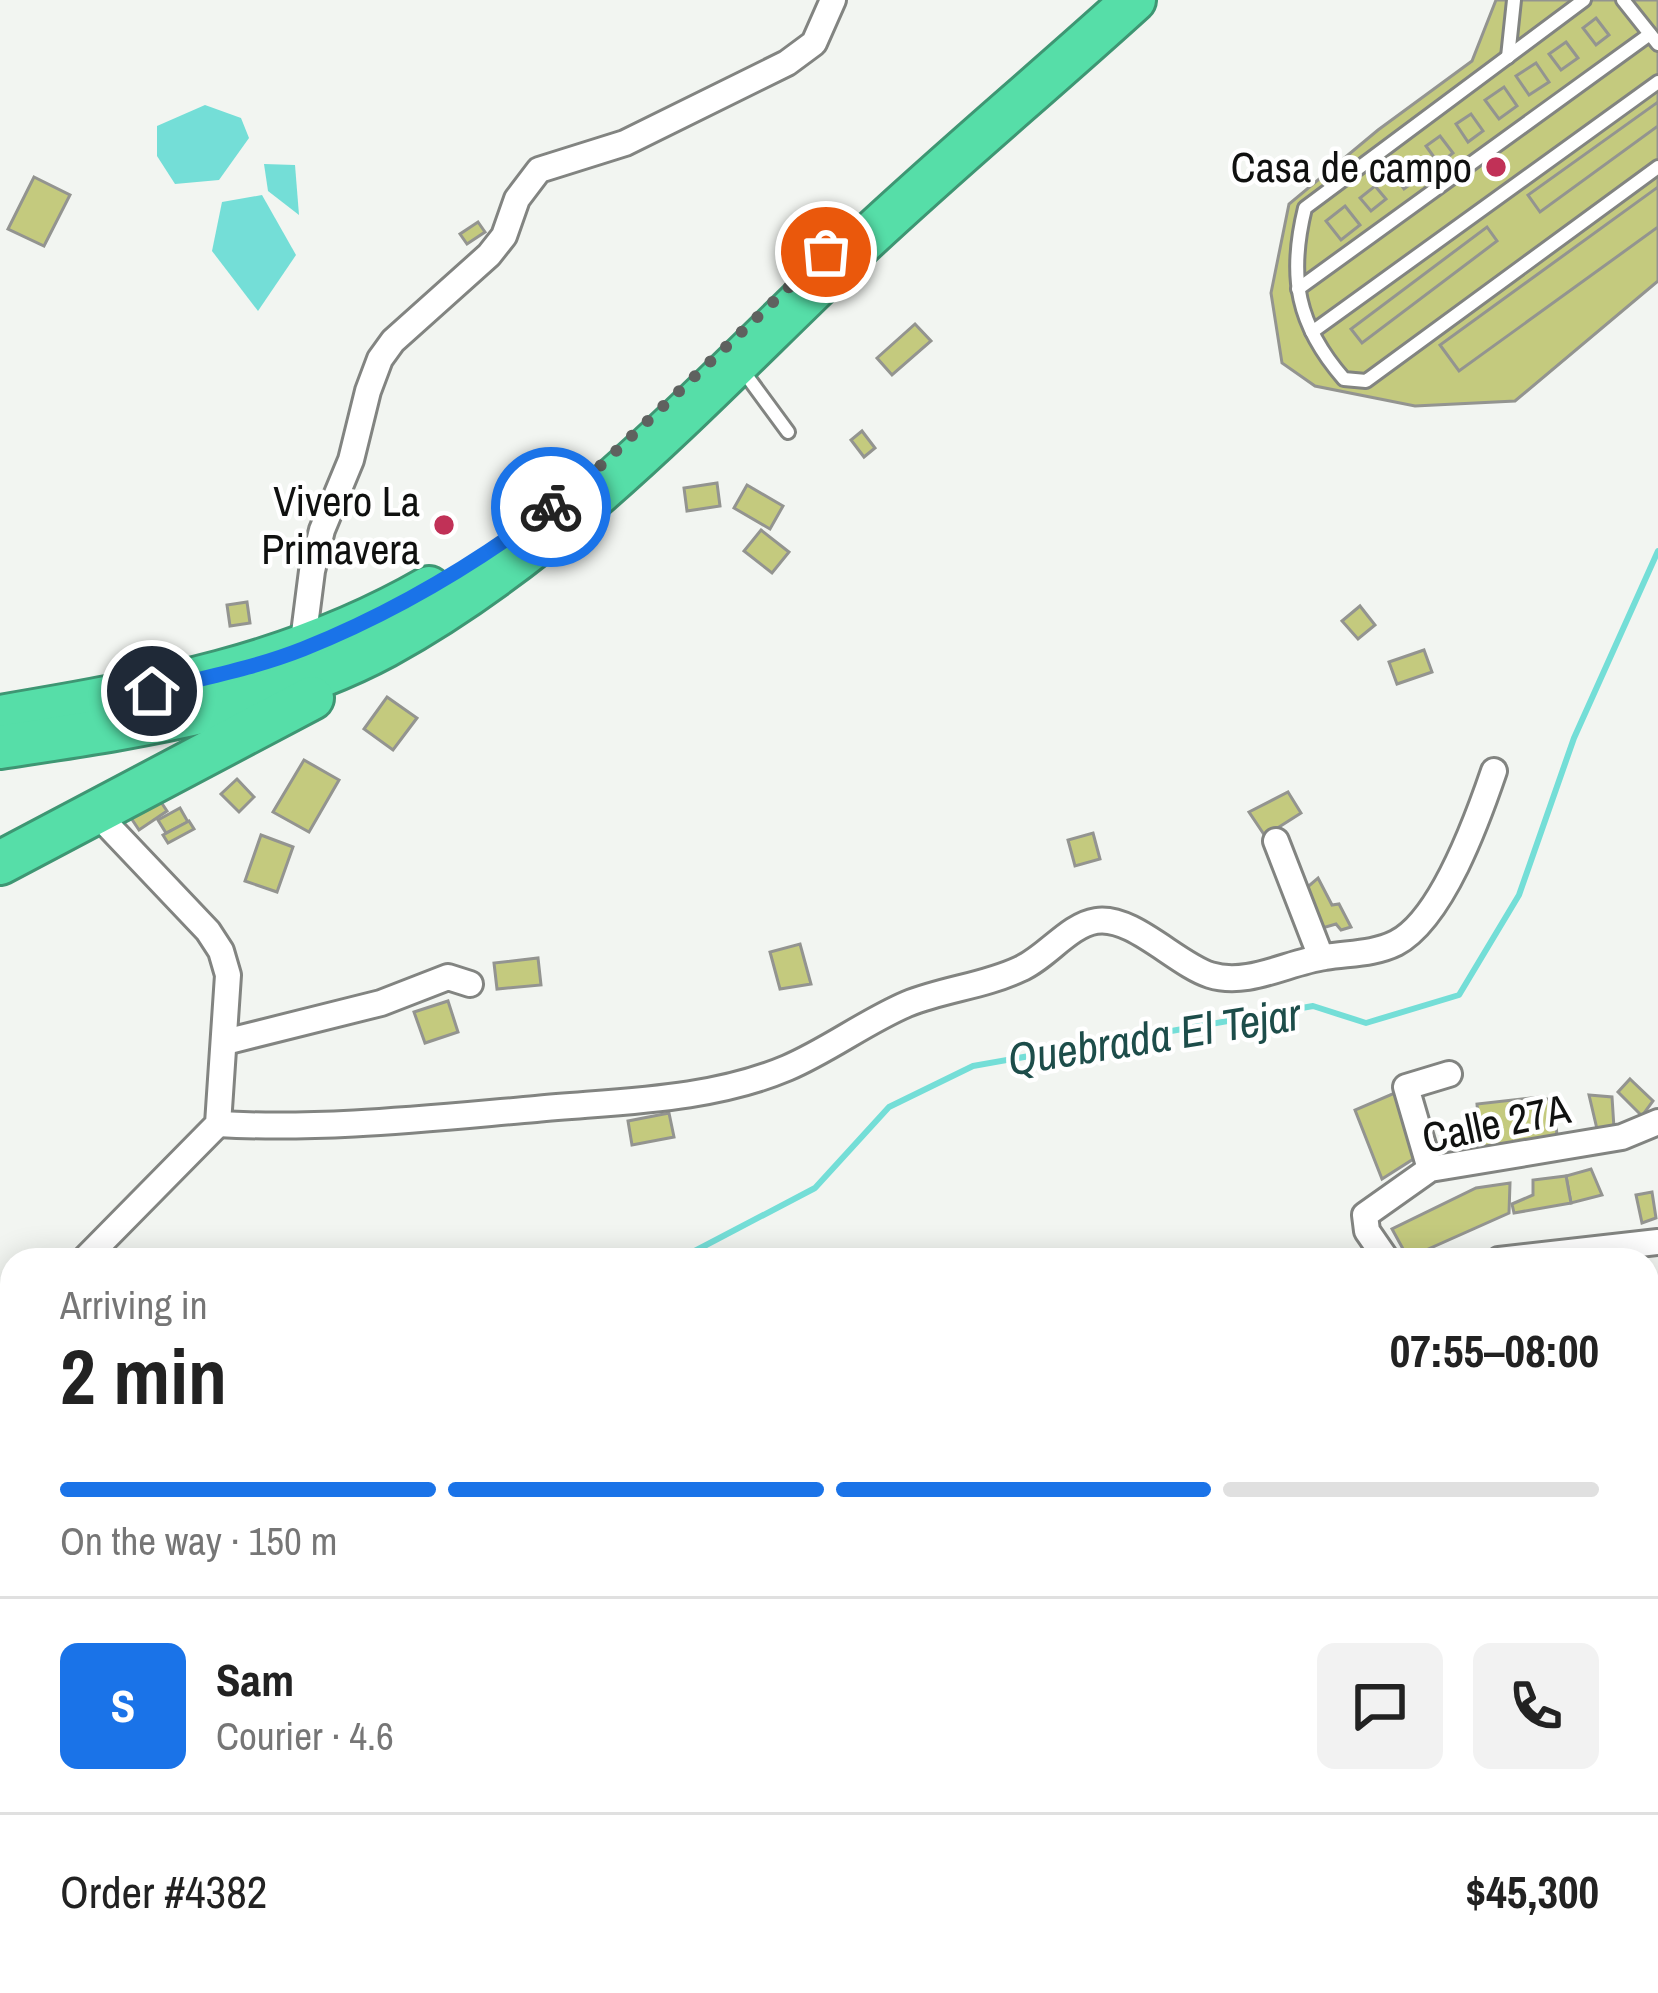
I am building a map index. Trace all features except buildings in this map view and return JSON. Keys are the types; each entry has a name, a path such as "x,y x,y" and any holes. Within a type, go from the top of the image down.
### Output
{"highway":[{"path":"0,717 152,691 253,666 394,608 491,552 579,486 1093,0"},
{"path":"0,747 210,710 303,682 382,647 506,569 604,489 848,256 1133,0"},
{"path":"0,862 356,674 382,647"}],"street":[{"path":"302,649 322,530 351,460 374,375 393,341 489,255 504,236 517,199 539,170 625,143 787,63 814,43 833,0"},
{"path":"218,1124 265,1127 401,1120 637,1100 749,1082 822,1052 880,1016 913,1002 1020,969 1095,921 1114,922 1212,976 1238,978 1321,957 1377,951 1401,941 1451,875 1473,833 1494,771"},
{"path":"96,813 208,931 228,975 218,1124 96,1248"},
{"path":"1276,841 1321,957"},
{"path":"225,1042 381,1003 448,977 470,984"},
{"path":"1430,1169 1406,1087 1449,1074"},
{"name":"Calle 27A","path":"1378,1248 1364,1221 1371,1208 1430,1169 1622,1137 1658,1122"}],"lane":[{"path":"1508,57 1514,0"},
{"path":"1584,0 1305,208 1295,250 1298,290 1321,352 1344,379 1366,381 1658,167"},
{"path":"1298,290 1654,39 1623,0"},
{"path":"1312,332 1658,82"},
{"path":"736,363 788,432"}],"water":[{"path":"205,105 241,118 249,138 219,180 175,184 157,156 157,126"},
{"path":"264,164 295,165 299,215 268,191"},
{"path":"262,195 296,255 258,311 212,251 222,202"}],"waterway":[{"name":"Quebrada El Tejar","path":"700,1248 815,1188 889,1107 973,1066 1313,1006 1366,1023 1459,995 1519,895 1574,738 1658,551"}],"way so far":[{"path":"551,507 579,486 826,252"}],"place":[{"name":"Casa de campo","path":"1496,167"},
{"name":"Vivero La Primavera","path":"444,525"}],"route":[{"path":"152,691 253,666 394,608 491,552 551,507"}]}
